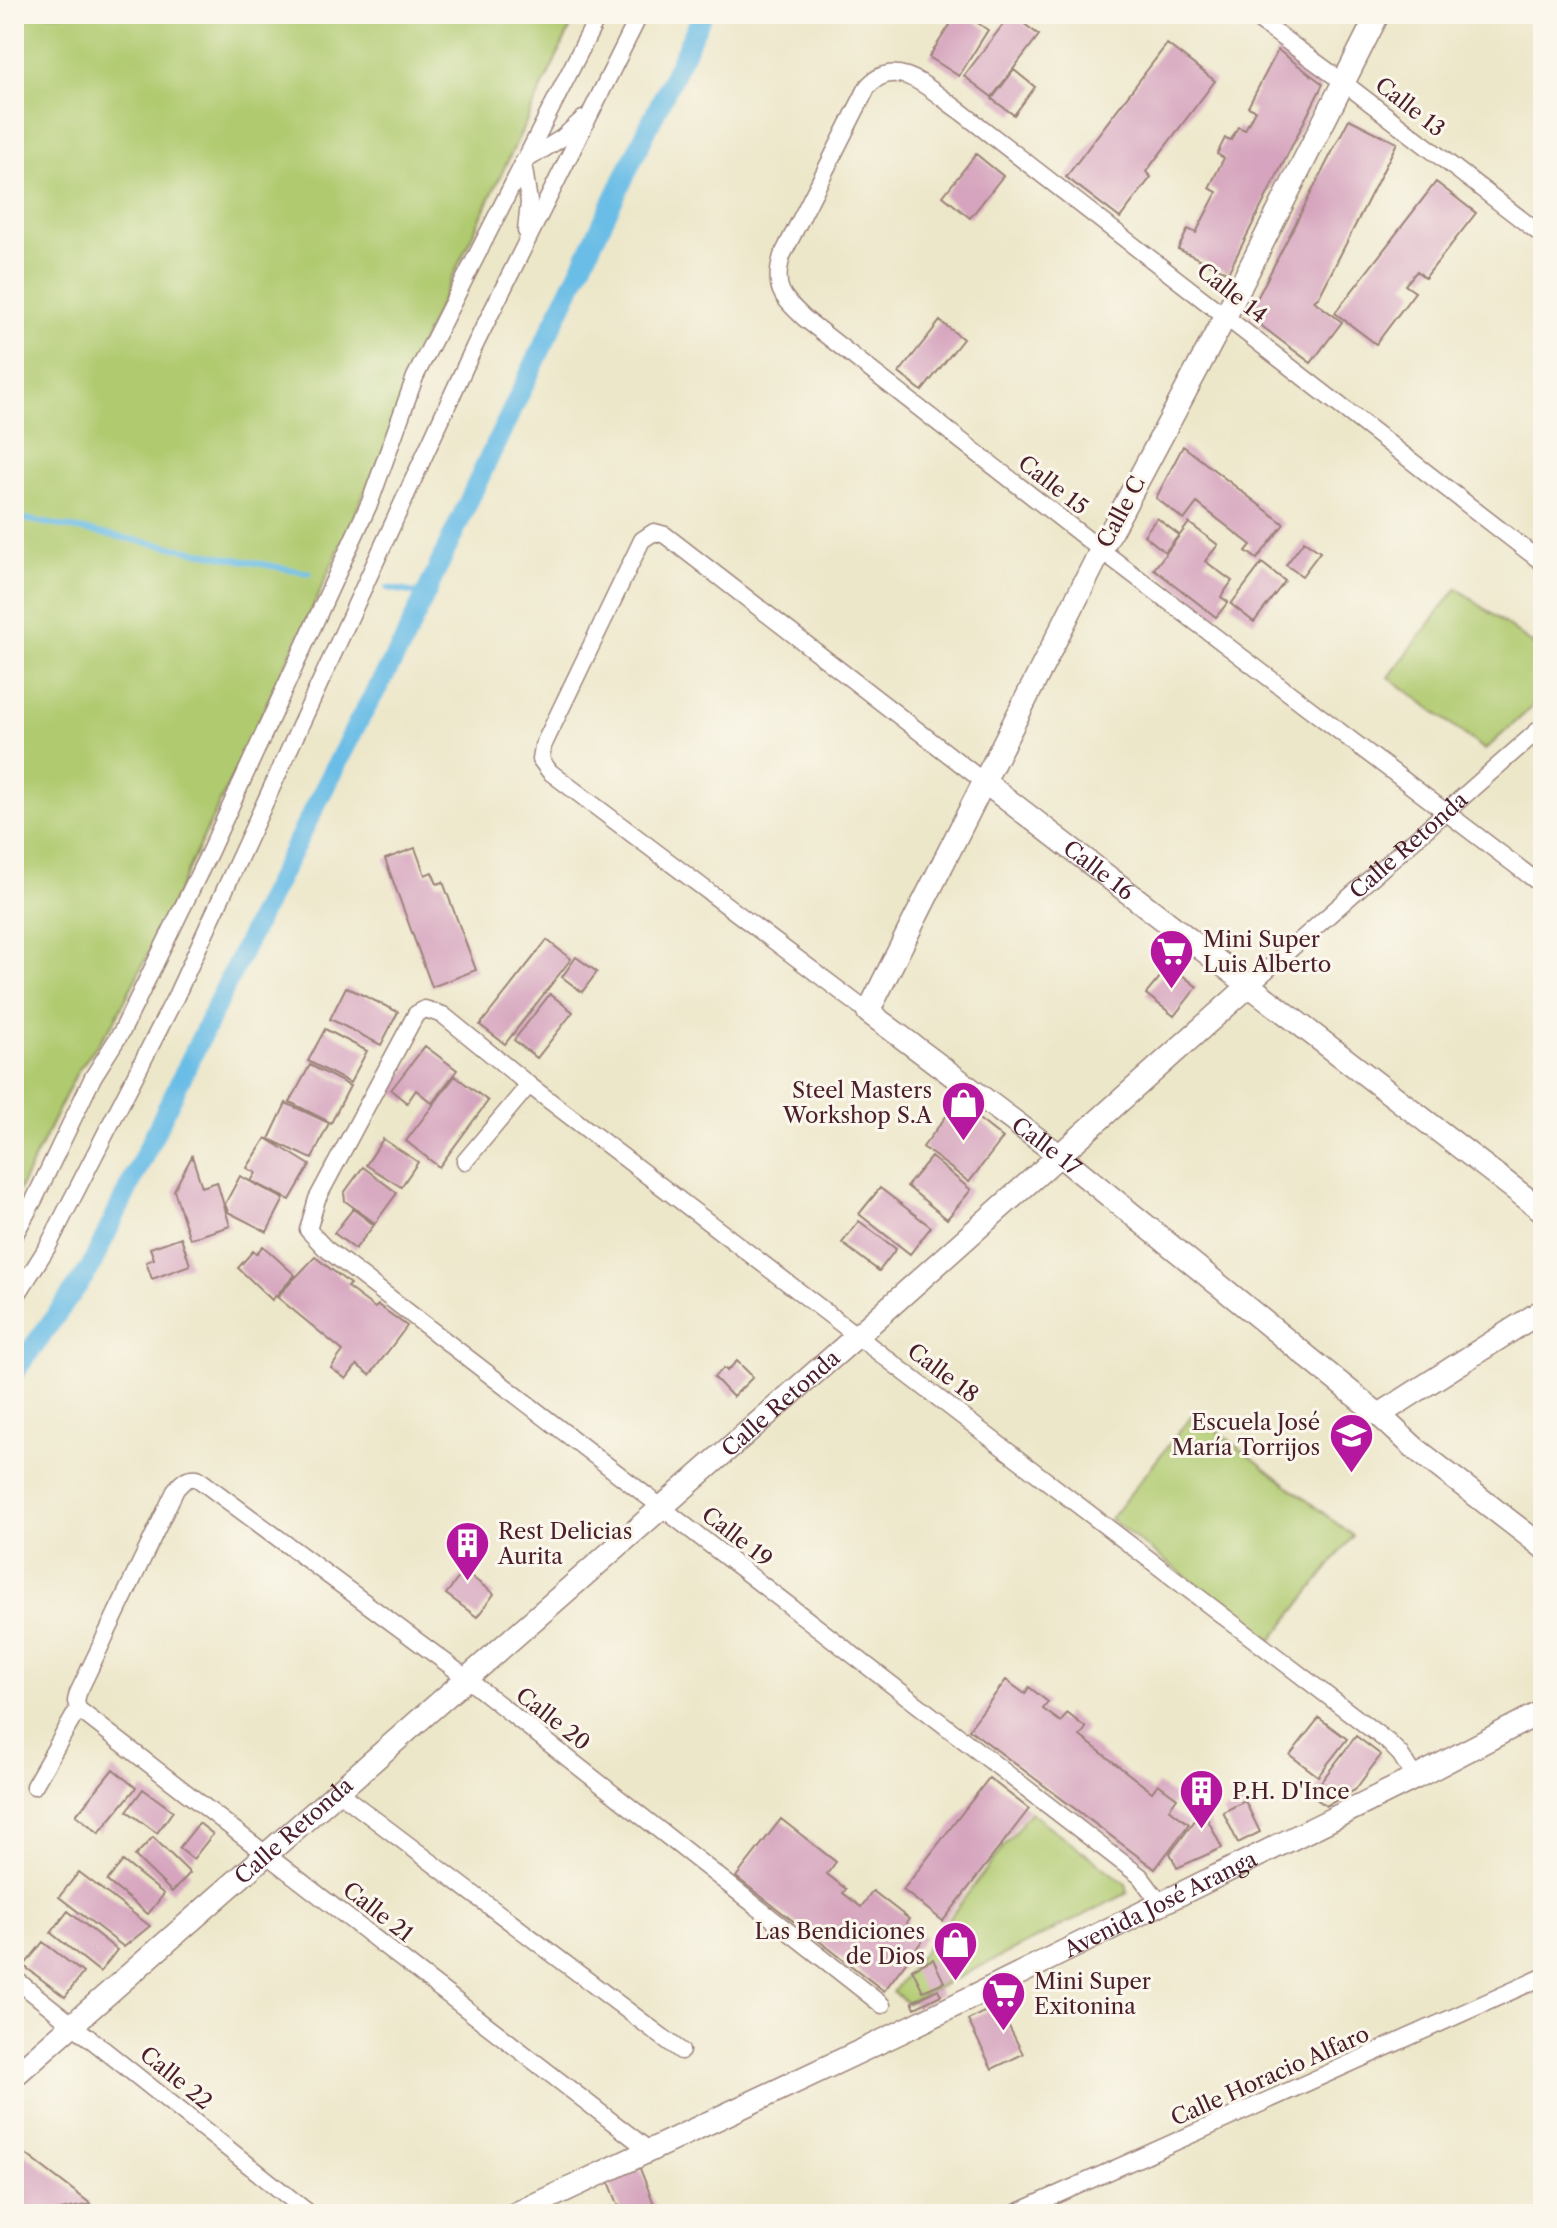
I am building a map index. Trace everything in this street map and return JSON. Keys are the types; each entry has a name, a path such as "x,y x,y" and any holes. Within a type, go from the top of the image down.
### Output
{"street":[{"path":"14,1236 93,1077 122,1031 210,851 370,502 415,377 599,14"},
{"path":"14,1300 48,1246 176,996 524,243 640,14"},
{"name":"Calle 13","path":"1250,14 1543,236"},
{"name":"Calle C","path":"868,1012 1101,550 1226,315 1378,14"},
{"name":"Calle 14","path":"887,73 900,73 913,79 960,111 1543,563"},
{"name":"Calle 15","path":"887,73 876,77 868,86 782,256 777,274 778,287 784,298 804,318 1101,550 1543,886"},
{"path":"523,162 562,138 594,106"},
{"path":"523,162 529,202 524,243"},
{"name":"Calle 16","path":"541,760 543,746 642,540 654,532 665,535 1543,1211"},
{"name":"Calle Retonda","path":"14,2076 858,1335 1543,726"},
{"name":"Calle 17","path":"541,760 550,772 1059,1155 1379,1415 1416,1449 1543,1547"},
{"name":"Calle 18","path":"317,1199 416,1014 425,1009 437,1012 1388,1742 1400,1754 1415,1778"},
{"path":"465,1161 529,1085"},
{"name":"Calle 19","path":"317,1199 308,1230 325,1248 1140,1876 1160,1903"},
{"path":"14,1276 31,1267 48,1246"},
{"path":"1379,1415 1543,1310"},
{"name":"Calle 20","path":"78,1709 78,1693 176,1489 190,1478 204,1482 465,1678 882,2005"},
{"path":"34,1786 78,1709"},
{"name":"Calle 21","path":"78,1709 650,2151"},
{"name":"Avenida José Aranga","path":"515,2214 899,2033 1415,1778 1543,1711"},
{"path":"337,1791 681,2051"},
{"name":"Calle Horacio Alfaro","path":"1014,2214 1543,1977"},
{"name":"Calle 22","path":"14,1978 310,2214"}],"green space":[{"path":"14,14 577,14 423,340 392,431 316,600 149,952 114,1022 77,1072 14,1200"},
{"path":"1457,588 1543,652 1543,697 1485,750 1389,677"},
{"path":"1194,1413 1353,1536 1271,1641 1110,1519"},
{"path":"1030,1812 1126,1884 1128,1893 907,2003 893,1992"}],"building":[{"path":"957,14 964,14 988,30 959,76 929,57"},
{"path":"1011,14 1039,35 992,97 964,76"},
{"path":"1167,44 1215,81 1146,172 1151,177 1120,218 1066,177"},
{"path":"1278,50 1323,84 1228,273 1178,249 1188,229 1196,233 1217,192 1209,188 1224,158 1217,154 1225,138 1231,140 1238,127 1245,130 1255,110 1248,107"},
{"path":"1014,70 1035,87 1014,115 992,99"},
{"path":"1349,119 1397,143 1319,297 1314,301 1342,322 1311,363 1248,316"},
{"path":"976,154 1003,176 970,218 943,196"},
{"path":"1436,182 1476,213 1425,278 1417,271 1405,285 1415,292 1376,344 1335,313"},
{"path":"940,321 963,339 922,391 899,373"},
{"path":"1183,446 1284,524 1257,559 1246,551 1251,545 1197,503 1184,520 1156,498"},
{"path":"1157,518 1179,535 1165,552 1144,535"},
{"path":"1189,523 1218,545 1205,561 1232,581 1221,597 1228,602 1216,617 1154,569"},
{"path":"1304,541 1320,552 1302,576 1286,565"},
{"path":"1262,563 1285,581 1254,622 1231,604"},
{"path":"415,848 425,875 432,872 437,884 443,882 476,970 432,987 385,859"},
{"path":"547,940 571,959 505,1044 480,1025"},
{"path":"576,957 597,972 582,992 562,977"},
{"name":"Mini Super Luis Alberto","path":"1170,965 1197,987 1174,1016 1146,994"},
{"path":"346,987 398,1012 381,1045 330,1019"},
{"path":"550,994 573,1012 537,1058 514,1040"},
{"path":"325,1029 367,1051 350,1083 308,1061"},
{"path":"425,1046 457,1070 432,1103 416,1090 407,1103 391,1090"},
{"path":"310,1065 350,1086 331,1123 290,1102"},
{"path":"455,1076 488,1101 439,1167 406,1141"},
{"name":"Steel Masters Workshop S.A","path":"957,1102 1003,1138 969,1182 923,1147"},
{"path":"286,1103 329,1123 312,1159 269,1139"},
{"path":"266,1138 310,1165 290,1200 251,1181 256,1173 247,1168"},
{"path":"383,1139 418,1162 401,1187 366,1165"},
{"path":"192,1156 202,1187 217,1182 230,1226 190,1239 174,1190"},
{"path":"931,1157 971,1190 947,1219 907,1186"},
{"path":"363,1167 397,1193 375,1223 345,1201 344,1193"},
{"path":"240,1176 284,1199 267,1232 228,1212 225,1204"},
{"path":"880,1188 931,1227 910,1254 859,1214"},
{"path":"353,1209 374,1225 355,1249 334,1233"},
{"path":"859,1221 896,1249 879,1271 842,1243"},
{"path":"181,1237 190,1265 152,1279 146,1262 154,1259 150,1248"},
{"path":"263,1246 295,1275 272,1300 238,1268 253,1251 256,1254"},
{"path":"315,1257 375,1308 378,1305 407,1326 370,1375 357,1365 346,1379 331,1368 343,1351 277,1297"},
{"path":"737,1361 753,1377 733,1397 714,1377 724,1368 727,1371"},
{"name":"Rest Delicias Aurita","path":"464,1571 494,1594 477,1617 446,1594"},
{"path":"1006,1680 1025,1694 1029,1687 1048,1702 1043,1709 1061,1722 1067,1713 1086,1728 1080,1736 1152,1792 1158,1784 1177,1798 1169,1809 1189,1824 1155,1869 969,1729"},
{"path":"1319,1718 1347,1739 1318,1776 1290,1755"},
{"path":"1356,1736 1381,1755 1355,1790 1326,1806 1311,1795"},
{"path":"113,1769 136,1788 99,1833 76,1815"},
{"path":"989,1778 1029,1809 943,1921 903,1890"},
{"path":"143,1789 173,1811 157,1833 127,1811"},
{"path":"1245,1801 1260,1832 1238,1843 1223,1812"},
{"name":"P.H. D'Ince","path":"1203,1810 1222,1848 1177,1868 1170,1853"},
{"path":"781,1819 836,1862 827,1874 846,1889 843,1893 861,1907 873,1891 909,1919 906,1923 925,1937 884,1991 736,1877"},
{"path":"199,1823 213,1834 193,1859 179,1848"},
{"path":"153,1837 190,1873 172,1892 135,1856"},
{"path":"123,1861 164,1894 148,1914 107,1881"},
{"path":"79,1872 150,1926 124,1947 59,1897"},
{"path":"68,1911 117,1950 100,1972 51,1933"},
{"path":"43,1942 83,1973 65,1997 24,1966"},
{"path":"933,1959 944,1982 923,1991 912,1969"},
{"path":"938,1989 941,1995 915,2008 912,2002"},
{"path":"998,2005 1023,2054 992,2069 968,2020"},
{"path":"14,2145 91,2204 41,2214 22,2214 14,2203"},
{"path":"639,2166 658,2214 622,2214 608,2179"}],"waterway":[{"path":"14,1373 89,1270 260,915 358,722 402,645 703,14"},
{"path":"14,517 309,573"},
{"path":"388,588 426,595"}],"place":[{"name":"Mini Super Luis Alberto","path":"1172,991"},
{"name":"Steel Masters Workshop S.A","path":"963,1142"},
{"name":"Escuela José María Torrijos","path":"1351,1474"},
{"name":"Rest Delicias Aurita","path":"467,1583"},
{"name":"P.H. D'Ince","path":"1201,1830"},
{"name":"Las Bendiciones de Dios","path":"956,1983"},
{"name":"Mini Super Exitonina","path":"1003,2033"}]}
